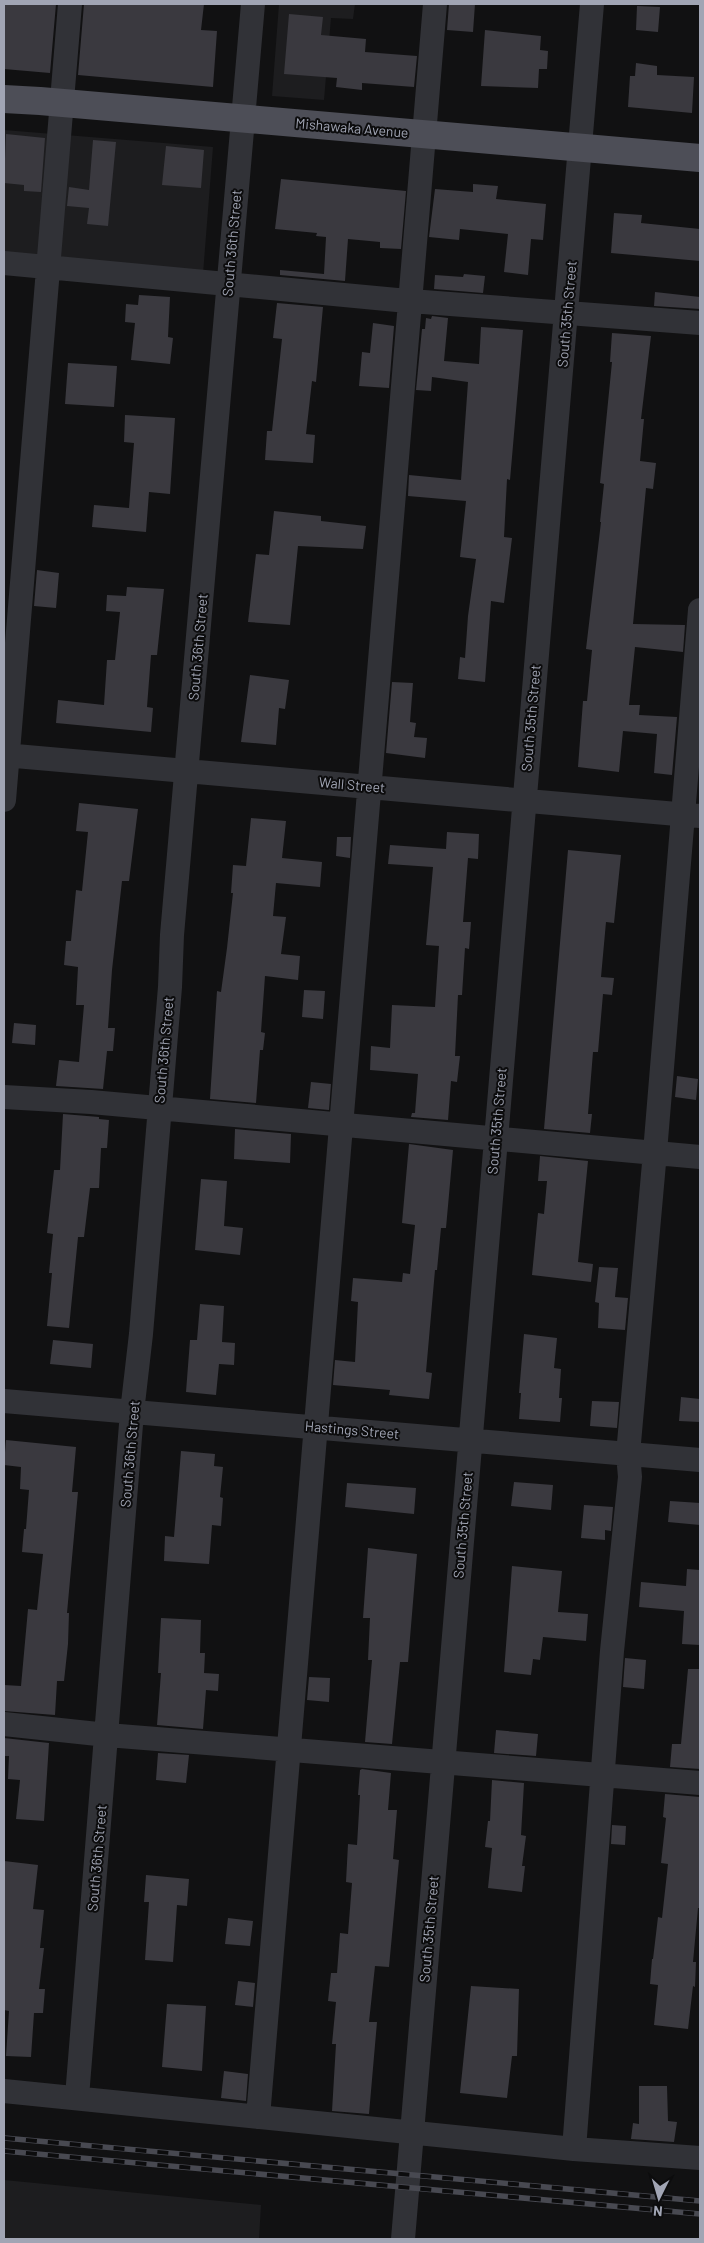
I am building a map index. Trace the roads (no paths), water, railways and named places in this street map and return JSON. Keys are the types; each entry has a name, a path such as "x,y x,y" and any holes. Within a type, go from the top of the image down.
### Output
{"main road":[{"name":"Mishawaka Avenue","path":"4,99 700,158"}],"street":[{"path":"4,800 6,755 70,4"},
{"name":"South 36th Street","path":"77,2097 132,1412 141,1334 158,1108 253,4"},
{"path":"258,2117 435,4"},
{"name":"South 35th Street","path":"403,2239 592,4"},
{"path":"4,264 410,300 700,323"},
{"path":"574,2148 612,1651 630,1477 628,1454 655,1152 692,815 700,610"},
{"name":"Wall Street","path":"6,755 692,815"},
{"path":"4,1097 158,1108 700,1157"},
{"name":"Hastings Street","path":"4,1401 700,1460"},
{"path":"4,1724 107,1735 700,1783"},
{"path":"4,2090 412,2133 700,2158"}],"railway":[{"path":"4,2138 700,2201"},
{"path":"4,2151 700,2214"}]}
